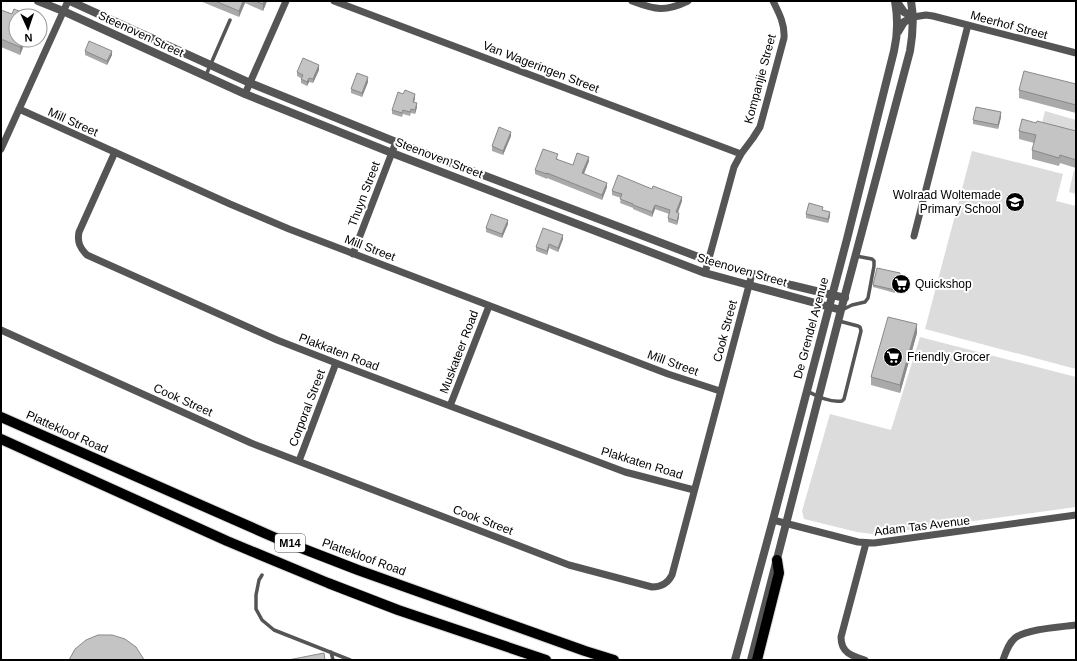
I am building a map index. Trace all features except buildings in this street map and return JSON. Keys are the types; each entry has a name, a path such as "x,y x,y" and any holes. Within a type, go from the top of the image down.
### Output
{"main road":[{"name":"Plattekloof Road","path":"1,417 278,539 358,570 614,660"},
{"name":"M14","path":"1,439 227,541 328,583 398,610 546,660"},
{"path":"757,660 779,573 777,560"}],"street":[{"name":"Steenoven Street","path":"38,1 63,11 205,77 392,153 705,273 748,286 841,310"},
{"name":"Steenoven Street","path":"70,1 250,83 396,142 709,261 752,274 845,298"},
{"path":"1,149 63,11 70,1"},
{"path":"245,94 286,1"},
{"name":"Van Wageringen Street","path":"334,1 741,154"},
{"path":"632,1 656,9 675,7 688,1"},
{"name":"Kompanjie Street","path":"705,273 734,167 741,154 754,138 760,127 784,38 784,28 773,1"},
{"path":"896,1 904,12 913,17 903,24 897,34"},
{"name":"De Grendel Avenue","path":"735,660 847,239 894,51 898,20 896,1"},
{"name":"De Grendel Avenue","path":"751,660 841,310 910,51 913,17 911,1"},
{"name":"Meerhof Street","path":"913,17 926,15 933,16 1076,53"},
{"path":"914,236 968,25"},
{"name":"Mill Street","path":"20,109 230,204 289,229 668,374 720,391"},
{"name":"Thuyn Street","path":"353,254 396,142"},
{"name":"Plakkaten Road","path":"114,152 79,232 79,242 83,250 88,254 277,340 336,363 625,472 694,490"},
{"name":"Cook Street","path":"1,330 251,443 569,565 652,587 657,587 665,584 672,575 752,274"},
{"name":"Muskateer Road","path":"450,406 489,306"},
{"name":"Corporal Street","path":"299,461 336,363"},
{"name":"Adam Tas Avenue","path":"773,520 874,544 1076,515"},
{"path":"865,660 850,655 845,651 842,646 841,637 866,543"},
{"path":"1003,660 1010,644 1016,637 1030,632 1076,626"}],"lane":[{"path":"205,77 230,20"},
{"path":"841,310 866,301 874,261 872,259 856,256"},
{"path":"845,298 852,305"},
{"path":"807,391 819,397 840,402 845,398 861,331 860,327 858,326 839,321"},
{"path":"262,575 256,595 256,609 262,620 274,630 350,660"},
{"path":"331,652 333,660"}],"shaded area":[{"path":"1045,111 1076,120 1076,137 1041,127"},
{"name":"Wolraad Woltemade Primary School","path":"972,151 1063,174 1056,201 1076,206 1076,369 925,329"},
{"path":"1074,170 1076,171 1076,194 1069,192"},
{"path":"920,337 1076,377 1076,507 872,534 857,532 804,519 802,511 830,414 891,430"}],"place":[{"name":"Wolraad Woltemade Primary School","path":"1015,202"},
{"name":"Quickshop","path":"901,284"},
{"name":"Friendly Grocer","path":"893,357"}]}
